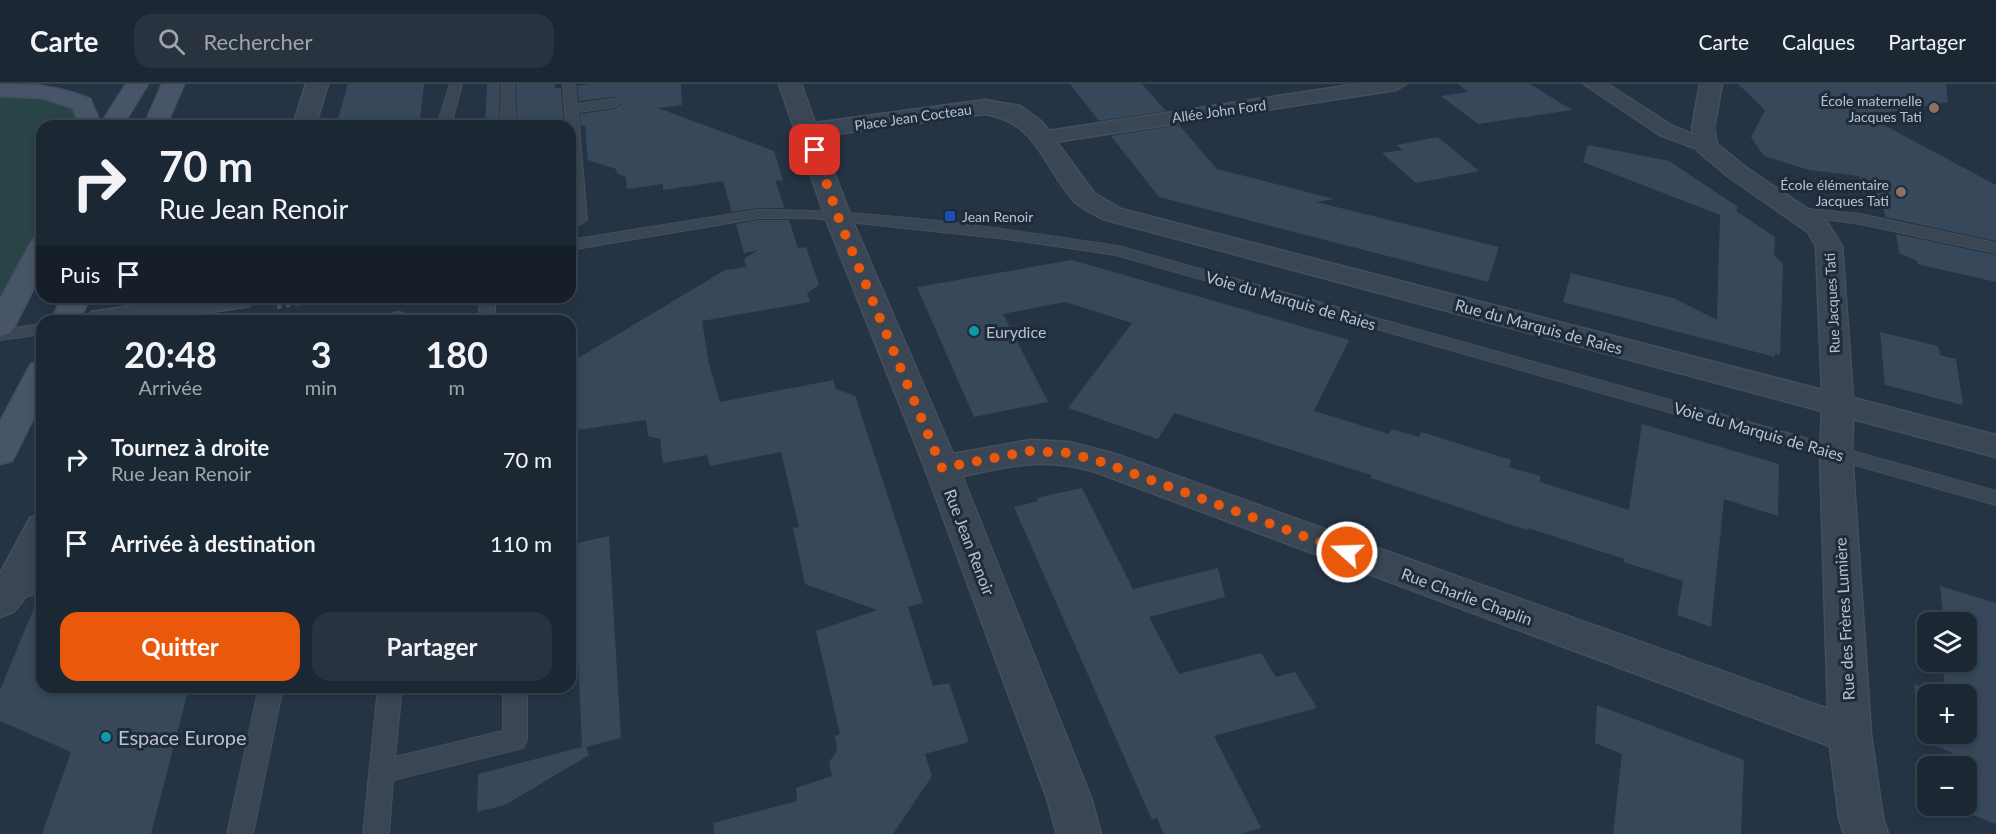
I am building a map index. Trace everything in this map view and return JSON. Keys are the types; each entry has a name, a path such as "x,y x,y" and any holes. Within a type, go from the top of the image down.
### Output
{"main road":[{"path":"115,120 137,84"},
{"path":"0,90 25,89 58,92 82,104 89,120"},
{"path":"159,120 176,92"},
{"path":"0,327 36,258"},
{"path":"0,453 36,388"}],"street":[{"path":"306,120 317,84"},
{"name":"Rue Jean Renoir","path":"790,84 838,216 942,468 1069,798 1079,834"},
{"name":"Allée John Ford","path":"1041,138 1390,84"},
{"path":"1594,84 1666,131 1706,146"},
{"path":"1706,146 1703,128 1711,84"},
{"name":"Place Jean Cocteau","path":"808,131 985,107 1012,111 1034,127 1085,198"},
{"name":"Rue Jacques Tati","path":"1706,146 1737,172 1818,227 1829,246 1838,403"},
{"name":"Rue du Marquis de Raies","path":"1085,198 1124,217 1996,446"},
{"name":"Rue des Frères Lumière","path":"1838,403 1836,453 1850,735 1861,818 1866,834"},
{"name":"Rue Charlie Chaplin","path":"942,468 1030,451 1069,453 1102,462 1850,735"},
{"path":"17,593 36,543"}],"lane":[{"path":"445,120 446,103 453,95 456,84"},
{"path":"508,84 508,120"},
{"path":"569,84 573,120"},
{"path":"572,109 615,103"},
{"path":"576,172 579,220"},
{"path":"1799,212 1860,219 1996,248"},
{"name":"Voie du Marquis de Raies","path":"576,244 758,214 838,216 1007,234 1118,251 1996,498"},
{"path":"131,315 210,303"},
{"path":"0,335 36,330"},
{"path":"240,834 270,693"},
{"path":"376,834 389,693"},
{"path":"381,772 515,739 516,693"}],"path":[{"path":"270,308 301,303"}],"green space":[{"path":"0,90 58,92 85,120 36,120 36,258 0,327"}],"building":[{"path":"348,84 424,84 420,120 338,120"},
{"path":"487,84 500,84 499,120 485,120"},
{"path":"516,84 555,84 555,88 561,88 564,120 517,120"},
{"path":"681,84 682,105 658,108 774,151 783,180 775,181 785,208 758,208 732,212 723,181 663,190 663,184 627,189 626,177 617,173 616,169 588,160 585,126 581,126 580,114 614,109 622,104 614,97 579,101 577,86"},
{"path":"1070,84 1142,84 1166,111 1099,121"},
{"path":"1458,84 1530,84 1572,110 1478,124 1441,96 1468,92"},
{"name":"École élémentaire Jacques Tati","path":"1738,84 1946,84 1948,102 1867,116 1996,185 1996,241 1885,217 1883,205 1863,194 1859,176 1809,170 1764,156 1751,137 1765,110"},
{"path":"1179,125 1217,169 1334,199 1316,202 1499,247 1488,282 1159,197 1111,136"},
{"path":"1438,137 1479,171 1416,183 1382,153 1403,150 1396,145"},
{"path":"1588,145 1669,161 1738,207 1736,211 1775,237 1774,255 1783,264 1780,355 1775,353 1775,357 1563,302 1571,273 1673,298 1717,320 1720,215 1583,162"},
{"path":"758,220 789,220 798,248 806,247 819,285 807,293 810,302 702,321 709,364 720,402 833,380 836,389 855,396 923,603 908,607 933,686 949,683 969,742 925,754 932,776 893,834 714,834 713,823 797,801 796,788 832,776 829,762 837,751 835,736 840,734 816,631 877,610 805,584 793,528 799,527 781,452 710,466 707,455 663,463 660,439 648,436 646,420 576,430 576,359 725,270 746,267 744,259 758,250 744,253 736,224"},
{"path":"1896,234 1996,255 1996,282 1917,264 1917,261 1899,253"},
{"path":"1072,260 1349,340 1314,411 1389,434 1391,429 1419,437 1421,432 1511,460 1509,467 1540,476 1540,482 1629,510 1642,424 1779,464 1778,516 1724,499 1711,627 1677,615 1683,581 1624,562 1624,559 1528,528 1527,530 1371,478 1371,475 1174,413 1158,439 1068,408 1132,323 1065,302 1003,314 1048,402 974,417 917,287"},
{"path":"1880,332 1938,346 1940,355 1956,359 1963,405 1885,385"},
{"path":"1082,488 1133,589 1218,568 1225,597 1149,617 1179,674 1261,653 1276,677 1295,672 1317,708 1214,736 1261,828 1240,834 1164,834 1157,818 1152,820 1014,507 1038,501 1036,498"},
{"path":"609,536 621,738 586,747 589,755 505,805 477,812 478,774 582,747 578,656 576,656 576,544"},
{"path":"1940,586 1996,603 1996,824 1975,816 1977,756 1953,756 1953,753 1930,744 1977,744 1977,684 1945,684 1943,672 1977,672 1977,612 1943,612"},
{"name":"Espace Europe","path":"36,603 36,693 187,693 151,834 42,834 71,752 0,721 0,690"},
{"path":"1914,684 1917,685 1917,712"},
{"path":"1597,705 1744,760 1741,834 1613,834 1622,754 1595,743"}],"place":[{"name":"École maternelle Jacques Tati","path":"1934,108"},
{"name":"École élémentaire Jacques Tati","path":"1901,192"},
{"name":"Jean Renoir","path":"950,216"},
{"name":"Eurydice","path":"974,331"},
{"name":"Espace Europe","path":"106,737"}],"route":[{"path":"815,150 840,222 942,468 1030,451 1069,453 1102,462 1347,552"}]}
